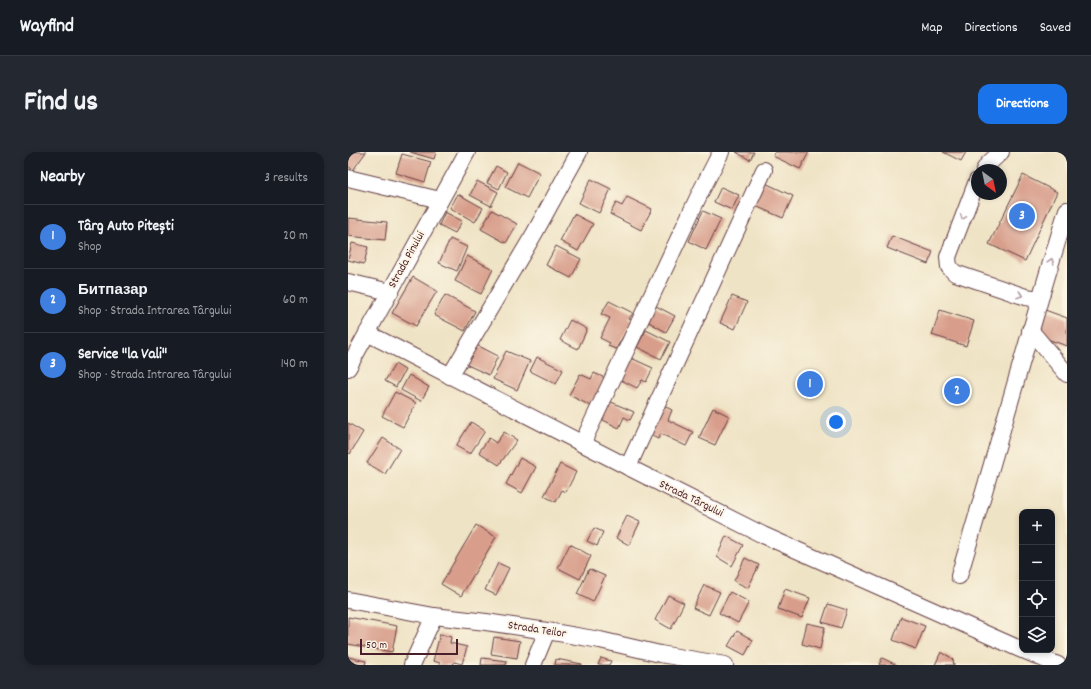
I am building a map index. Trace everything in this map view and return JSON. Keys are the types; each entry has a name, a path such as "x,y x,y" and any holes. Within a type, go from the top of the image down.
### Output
{"street":[{"name":"Strada Pinului","path":"348,368 467,152"},
{"path":"450,376 534,234 579,152"},
{"path":"582,444 701,191 721,152"},
{"path":"988,164 1001,152"},
{"path":"628,467 764,170"},
{"path":"348,178 440,200"},
{"path":"971,196 948,257 949,267 955,273 1026,297 1040,299"},
{"path":"959,576 973,532 1030,330 1067,210"},
{"path":"348,282 390,292"},
{"path":"1030,330 1067,374"},
{"name":"Strada Târgului","path":"367,333 763,535 1019,649"},
{"name":"Strada Teilor","path":"348,600 434,616 486,622 600,640 658,660 724,665"},
{"path":"412,665 434,616"},
{"path":"533,665 547,631"},
{"name":"Strada Târgului","path":"1029,653 1058,665"}],"building":[{"path":"348,152 366,152 353,170 348,166"},
{"path":"410,152 436,152 434,159"},
{"path":"736,152 754,152 750,160"},
{"path":"775,152 809,152 800,169 773,156"},
{"path":"943,152 966,152 961,161"},
{"path":"402,154 431,162 425,182 396,173"},
{"path":"518,162 540,173 527,198 505,187"},
{"path":"496,166 507,172 499,189 487,183"},
{"path":"1023,175 1057,192 1025,261 989,244"},
{"path":"591,179 611,189 599,213 579,203"},
{"path":"477,181 498,192 491,206 470,195"},
{"path":"763,182 793,196 783,218 753,205"},
{"path":"721,187 739,195 732,210 714,202"},
{"path":"458,194 483,208 475,222 450,208"},
{"path":"627,197 652,209 641,230 610,214 616,203 622,206"},
{"path":"492,210 517,224 506,243 481,229"},
{"path":"703,211 721,219 706,250 689,241"},
{"path":"445,212 462,221 455,233 439,225"},
{"path":"574,214 593,224 578,251 560,241"},
{"path":"348,218 387,222 385,240 348,236"},
{"path":"892,236 933,252 928,264 887,248"},
{"path":"450,239 467,247 457,271 439,263"},
{"path":"352,243 368,247 364,264 348,260"},
{"path":"556,246 581,259 571,278 546,265"},
{"path":"467,256 493,269 481,294 455,281"},
{"path":"413,277 437,291 416,326 392,313"},
{"path":"445,295 475,311 465,331 434,315"},
{"path":"732,296 747,302 735,329 720,323"},
{"path":"609,301 633,313 629,319 632,321 616,349 608,346 610,343 600,338 610,318 601,314"},
{"path":"656,306 675,316 666,332 647,321"},
{"path":"940,310 974,321 966,346 932,335"},
{"path":"1045,310 1067,318 1067,346 1036,335"},
{"path":"570,320 587,329 578,349 560,340"},
{"path":"646,330 670,342 661,359 637,347"},
{"path":"473,343 498,356 489,375 463,363"},
{"path":"506,351 530,361 517,390 493,379"},
{"path":"537,357 563,370 556,384 530,371"},
{"path":"631,358 653,368 646,382 642,380 637,388 619,379"},
{"path":"395,364 405,370 396,387 385,381"},
{"path":"594,373 605,378 591,406 569,395 580,374 591,379"},
{"path":"409,375 429,387 421,401 401,390"},
{"path":"395,392 416,403 403,427 382,416"},
{"path":"609,401 634,412 630,420 624,417 619,428 601,419"},
{"path":"664,406 672,410 668,420 693,432 686,446 661,434 658,439 650,435"},
{"path":"713,408 729,416 715,445 699,438"},
{"path":"471,422 485,431 470,454 456,446"},
{"path":"348,423 363,432 350,454 348,452"},
{"path":"504,432 517,440 499,465 479,452 489,438 496,443"},
{"path":"383,438 400,449 385,474 367,463"},
{"path":"520,458 536,467 522,493 506,484"},
{"path":"560,464 576,472 566,492 562,490 556,502 544,496"},
{"path":"627,516 640,522 629,545 616,538"},
{"path":"476,525 496,537 461,596 441,584"},
{"path":"594,528 603,532 597,546 587,541"},
{"path":"726,536 743,545 732,566 717,557"},
{"path":"570,544 591,556 580,579 558,568"},
{"path":"745,558 759,565 748,588 734,581"},
{"path":"498,563 509,568 496,595 485,590"},
{"path":"589,569 605,576 593,602 577,594"},
{"path":"704,585 720,592 709,615 693,608"},
{"path":"785,589 810,598 802,618 778,609"},
{"path":"730,592 749,602 738,623 719,613"},
{"path":"668,595 684,603 671,629 655,620"},
{"path":"828,604 847,610 841,628 822,622"},
{"path":"348,617 397,626 392,652 348,644"},
{"path":"901,617 925,626 916,649 893,640"},
{"path":"807,623 825,627 820,649 802,644"},
{"path":"737,631 753,640 745,655 728,646"},
{"path":"440,634 451,637 450,643 467,647 462,664 454,662 453,665 439,665 440,663 433,661"},
{"path":"494,637 520,641 517,658 491,654"},
{"path":"941,652 953,660 954,665 935,665"},
{"path":"348,657 366,661 365,665 348,665"},
{"path":"482,658 507,661 506,665 481,665"},
{"path":"601,658 611,661 609,665 598,665"},
{"path":"882,658 897,665 879,665"},
{"path":"556,659 582,664 582,665 555,665"}],"place":[{"name":"Service \"la Vali\"","path":"1022,216"},
{"name":"Târg Auto Pitești","path":"810,384"},
{"name":"Битпазар","path":"957,391"}]}
